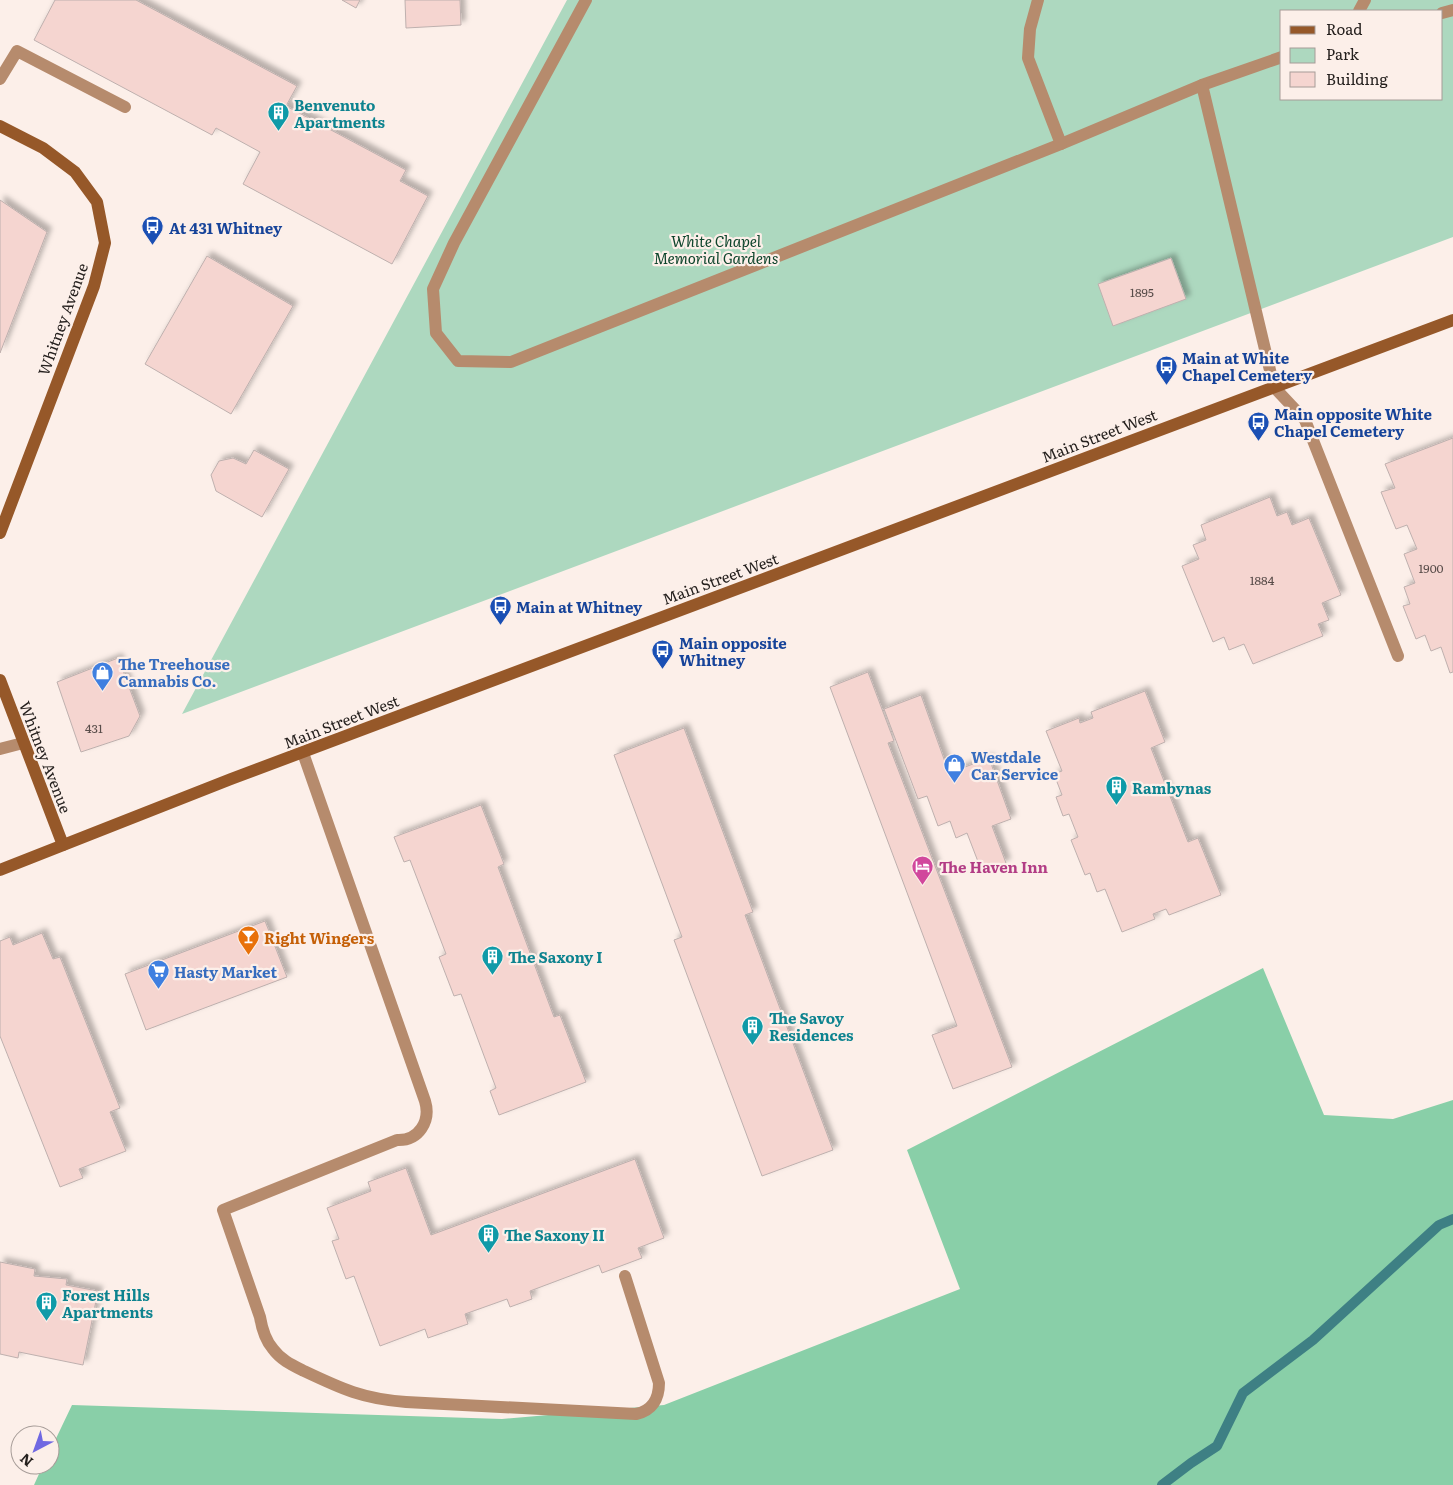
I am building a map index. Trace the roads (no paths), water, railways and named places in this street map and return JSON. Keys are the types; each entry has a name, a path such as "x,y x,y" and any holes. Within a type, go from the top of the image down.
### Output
{"main road":[{"name":"Whitney Avenue","path":"0,126 43,148 75,172 97,202 105,242 94,286 0,533"},
{"name":"Main Street West","path":"0,870 231,779 1453,320"},
{"name":"Whitney Avenue","path":"0,680 63,845"}],"lane":[{"path":"586,0 454,243 433,289 436,333 458,361 511,362 1061,144 1202,85 1280,58"},
{"path":"1038,0 1030,30 1028,58 1061,144"},
{"path":"0,79 17,51 125,107"},
{"path":"1202,85 1274,387 1305,420 1308,426 1398,656"},
{"path":"0,749 24,743"},
{"path":"303,753 425,1101 427,1114 423,1126 414,1136 397,1140 223,1210 269,1344 278,1355 290,1364 335,1386 370,1398 406,1402 636,1414 644,1412 654,1403 658,1396 659,1383 625,1276"}],"waterway":[{"path":"1162,1485 1217,1446 1243,1393 1313,1340 1439,1225 1453,1219"}],"place":[{"name":"Benvenuto Apartments","path":"278,132"},
{"name":"At 431 Whitney","path":"153,246"},
{"name":"Main at White Chapel Cemetery","path":"1166,385"},
{"name":"Main opposite White Chapel Cemetery","path":"1258,441"},
{"name":"Main at Whitney","path":"500,625"},
{"name":"Main opposite Whitney","path":"663,670"},
{"name":"The Treehouse Cannabis Co.","path":"102,691"},
{"name":"Westdale Car Service","path":"955,784"},
{"name":"Rambynas","path":"1116,806"},
{"name":"The Haven Inn","path":"923,885"},
{"name":"Right Wingers","path":"248,956"},
{"name":"The Saxony I","path":"492,975"},
{"name":"Hasty Market","path":"158,990"},
{"name":"The Savoy Residences","path":"753,1045"},
{"name":"The Saxony II","path":"488,1253"},
{"name":"Forest Hills Apartments","path":"46,1322"}],"park label":[{"name":"White Chapel Memorial Gardens","path":"716,248"}]}
